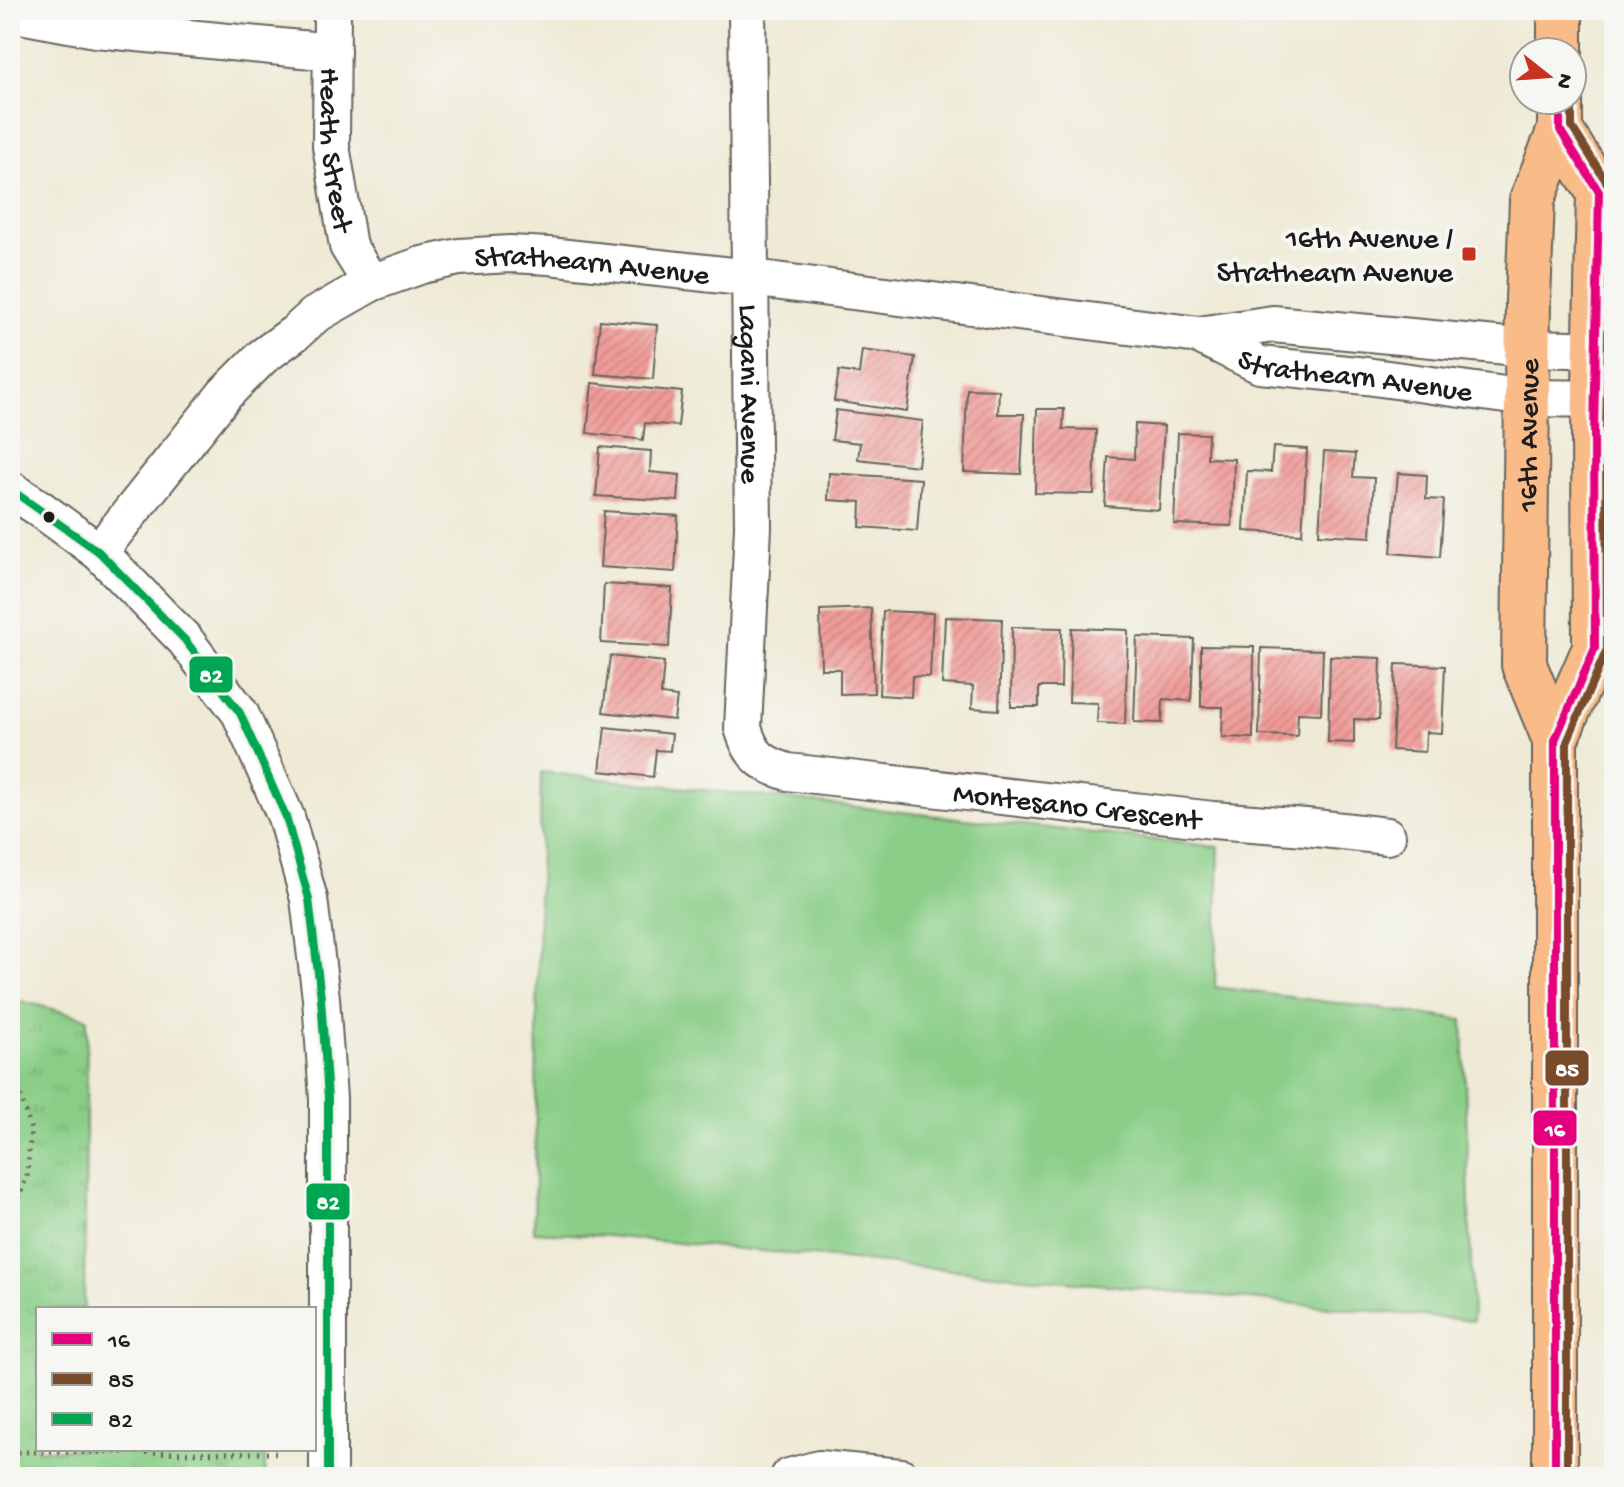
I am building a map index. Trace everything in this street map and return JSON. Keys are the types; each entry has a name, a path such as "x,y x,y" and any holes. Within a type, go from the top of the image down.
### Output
{"main road":[{"path":"1560,10 1560,36"},
{"name":"16th Avenue","path":"1555,1477 1555,740 1524,665 1532,200 1560,116"},
{"name":"16th Avenue","path":"1555,740 1595,648 1594,433 1605,400 1606,350 1599,192 1561,116"}],"street":[{"name":"Heath Street","path":"332,10 331,146 348,246 371,283"},
{"name":"Lagani Avenue","path":"747,10 753,527 743,728 748,744 758,758 770,766"},
{"path":"10,13 96,29 332,52"},
{"name":"Strathearn Avenue","path":"99,552 225,394 262,357 315,315 371,283 422,265 459,257 510,254 751,278 1199,335 1273,324 1528,348 1606,350"},
{"name":"Strathearn Avenue","path":"1199,335 1260,365 1527,398 1605,400"},
{"path":"10,489 99,552 185,640 240,713 286,817 309,899 321,998 328,1099 328,1477"},
{"name":"Montesano Crescent","path":"770,766 788,772 1181,817 1387,836"},
{"path":"789,1477 819,1469 901,1477"}],"path":[{"path":"10,1084 21,1097 31,1130 27,1176 10,1221"},
{"path":"10,1452 276,1453"}],"green space":[{"path":"541,772 1219,847 1215,987 1463,1020 1473,1321 607,1236 534,1232"},
{"path":"10,998 87,1018 84,1307 36,1307 36,1451 265,1451 265,1477 10,1477"}],"building":[{"path":"600,320 657,325 653,379 595,374"},
{"path":"862,350 915,357 907,412 834,401 839,371 859,374"},
{"path":"592,383 682,392 678,426 645,423 643,440 587,433"},
{"path":"967,389 999,390 998,414 1024,414 1021,474 964,472"},
{"path":"1037,409 1064,409 1063,429 1096,430 1094,494 1035,493"},
{"path":"836,410 923,421 918,466 858,459 860,443 832,440"},
{"path":"1135,424 1164,426 1159,510 1105,506 1108,457 1134,459"},
{"path":"1178,433 1208,434 1207,458 1234,459 1232,526 1174,524"},
{"path":"600,447 651,451 650,472 680,475 678,501 596,496"},
{"path":"1273,447 1307,449 1302,534 1244,531 1247,471 1271,472"},
{"path":"1324,452 1355,454 1353,477 1374,478 1371,537 1319,534"},
{"path":"829,473 921,479 917,531 860,527 861,502 828,500"},
{"path":"1398,473 1427,475 1426,499 1444,500 1440,557 1391,553"},
{"path":"604,511 678,516 675,572 600,567"},
{"path":"604,584 672,588 669,647 601,643"},
{"path":"871,608 874,693 840,694 840,669 821,669 820,610"},
{"path":"883,611 933,613 930,677 912,676 911,697 879,695"},
{"path":"945,617 1002,619 999,710 972,708 973,686 942,684"},
{"path":"1012,627 1062,628 1061,687 1039,687 1039,707 1011,707"},
{"path":"1072,628 1128,630 1125,724 1097,723 1098,703 1069,702"},
{"path":"1137,637 1194,639 1191,701 1163,699 1162,723 1134,722"},
{"path":"1201,646 1254,647 1253,738 1222,737 1223,707 1201,707"},
{"path":"1261,648 1323,650 1321,714 1298,713 1297,736 1259,735"},
{"path":"610,656 664,662 661,695 677,697 674,720 603,712"},
{"path":"1330,656 1381,658 1379,720 1354,719 1354,743 1328,742"},
{"path":"1396,664 1445,666 1442,733 1426,732 1425,752 1392,750"},
{"path":"605,727 672,734 670,751 656,750 653,777 600,771"}],"transit line":[{"name":"16","path":"1555,1477 1555,740 1595,648 1594,433 1599,192 1560,130 1560,116"},
{"name":"85","path":"1567,1477 1567,742 1607,649 1606,433 1611,192 1572,127 1572,116"},
{"name":"82","path":"10,489 99,552 185,640 240,713 286,817 309,899 321,998 328,1099 328,1477"}],"place":[{"name":"16th Avenue / Strathearn Avenue","path":"1469,254"}]}
